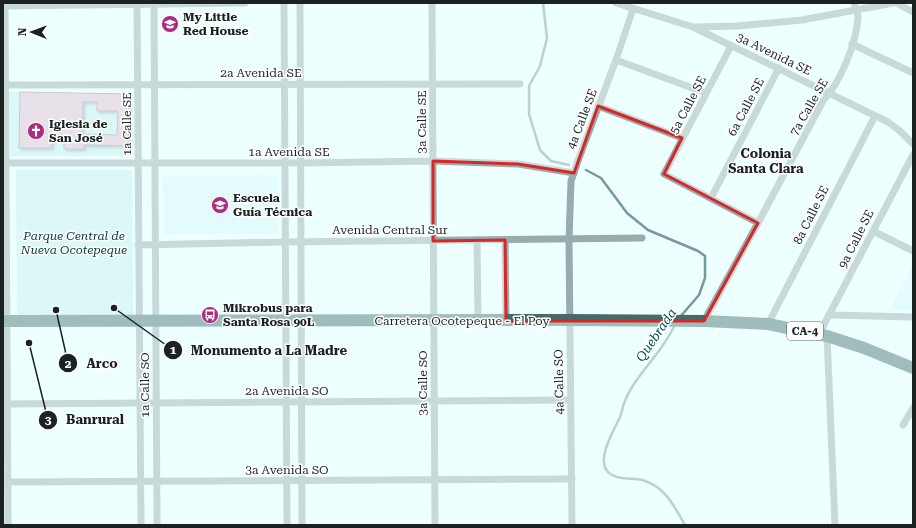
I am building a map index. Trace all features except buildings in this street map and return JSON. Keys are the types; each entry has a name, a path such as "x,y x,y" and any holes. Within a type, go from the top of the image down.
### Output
{"main road":[{"name":"Carretera Ocotepeque - El Poy","path":"5,321 569,320 704,321 768,324 823,335 864,348 913,368"}],"street":[{"path":"8,525 5,482 4,5 245,3"},
{"path":"284,3 287,525"},
{"path":"300,3 302,525"},
{"name":"3a Calle SE","path":"432,3 434,241"},
{"name":"3a Avenida SE","path":"616,3 693,27 888,122 900,130 913,144"},
{"name":"7a Calle SE","path":"704,321 823,101 830,94 844,68 852,44 858,17 854,3"},
{"path":"693,27 738,26 802,20 893,3"},
{"path":"896,3 913,12"},
{"name":"1a Calle SE","path":"137,4 138,245"},
{"path":"154,4 155,245"},
{"name":"4a Calle SE","path":"569,240 572,181 574,173 616,60 633,9"},
{"path":"852,44 913,73"},
{"name":"5a Calle SE","path":"711,198 664,174 731,46"},
{"path":"616,60 706,93"},
{"name":"6a Calle SE","path":"711,198 779,68"},
{"name":"2a Avenida SE","path":"4,85 284,83 520,84"},
{"path":"598,106 682,138"},
{"name":"8a Calle SE","path":"768,324 875,116"},
{"name":"9a Calle SE","path":"823,335 830,315 913,155"},
{"name":"1a Avenida SE","path":"5,163 301,163 433,161 518,164 574,173"},
{"path":"711,198 758,223"},
{"path":"873,231 913,251"},
{"name":"Avenida Central Sur","path":"138,245 642,238"},
{"path":"477,240 478,321"},
{"path":"505,240 506,321"},
{"name":"4a Calle SO","path":"569,240 572,525"},
{"name":"3a Calle SO","path":"434,241 435,525"},
{"name":"1a Calle SO","path":"138,245 141,525"},
{"name":"1a Calle SO","path":"155,245 157,525"},
{"path":"830,315 913,317"},
{"path":"823,335 835,525"},
{"name":"2a Avenida SO","path":"5,404 570,400"},
{"path":"903,425 913,408"},
{"name":"3a Avenida SO","path":"5,482 572,480"}],"highlighted area":[{"path":"598,106 682,138 664,174 758,223 704,321 506,321 505,240 433,241 433,161 518,164 574,173"}],"shaded area":[{"name":"Escuela Guía Técnica","path":"277,175 277,234 164,234 163,176"},
{"path":"913,265 913,311 889,311"}],"green space":[{"path":"9,92 20,92 20,148 52,148 53,93 63,92 62,139 64,139 64,149 84,149 84,145 128,146 130,94 133,94 134,156 10,156"},
{"path":"83,102 97,102 97,111 112,111 112,104 118,104 117,135 82,134"},
{"name":"Parque Central de Nueva Ocotepeque","path":"16,170 132,170 133,315 17,316"}],"waterway":[{"path":"543,3 547,38 540,66 529,86 529,114 540,150 551,161 569,165"},
{"name":"Quebrada","path":"586,170 601,178 627,213 648,230 698,251 705,256 705,278 699,295 680,317"},
{"name":"Quebrada","path":"675,325 663,345 628,394 620,416 608,441 604,464 607,470 616,477 642,480 657,487 668,498 685,525"}],"place":[{"name":"My Little Red House","path":"170,24"},
{"name":"Iglesia de San José","path":"36,131"},
{"name":"Escuela Guía Técnica","path":"220,205"},
{"name":"Monumento a La Madre","path":"114,308"},
{"name":"Arco","path":"56,310"},
{"name":"Mikrobus para Santa Rosa 90L","path":"210,315"},
{"name":"Banrural","path":"29,343"}],"district":[{"name":"Colonia Santa Clara","path":"766,160"}]}
